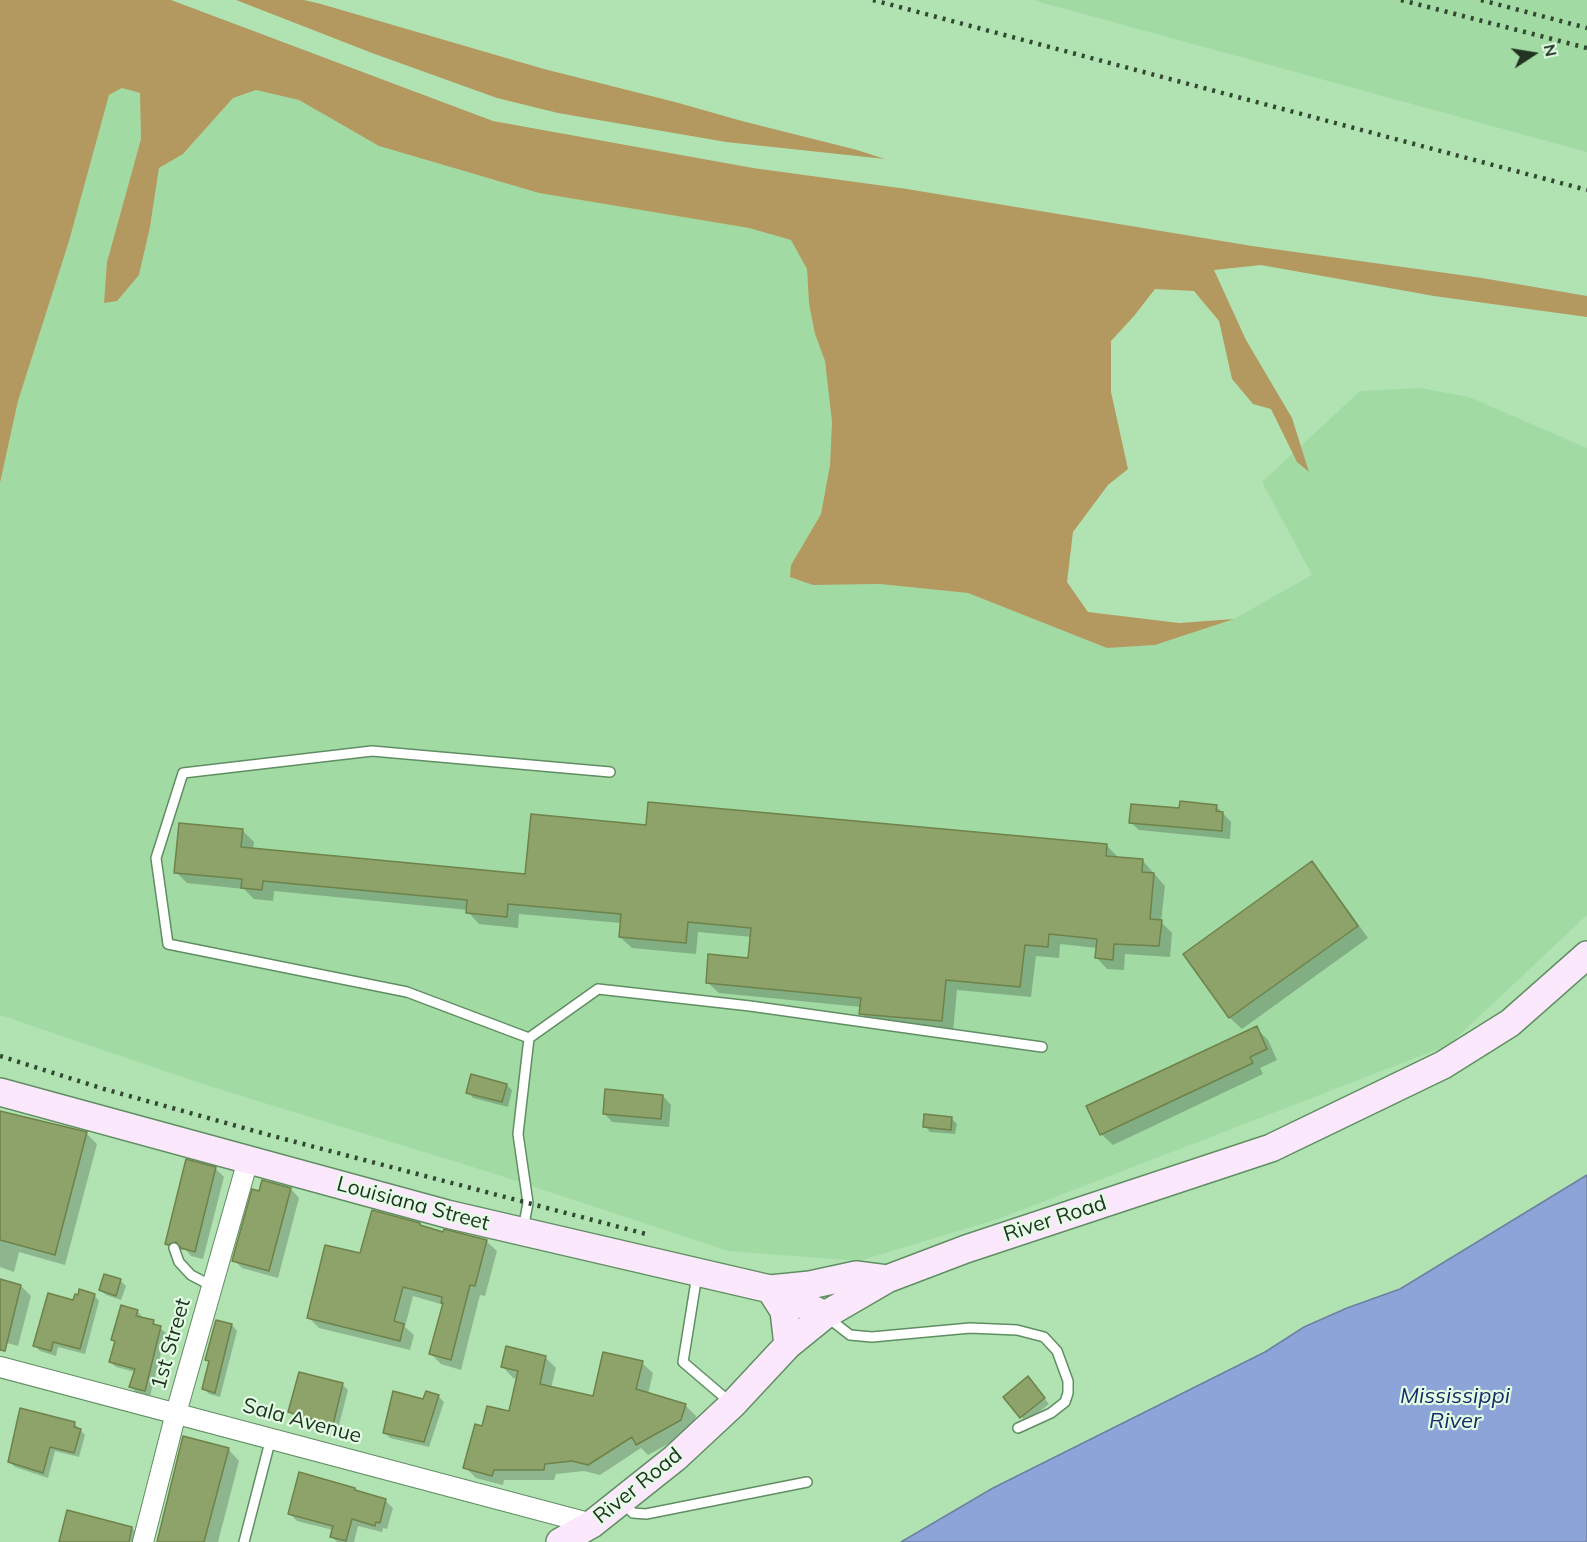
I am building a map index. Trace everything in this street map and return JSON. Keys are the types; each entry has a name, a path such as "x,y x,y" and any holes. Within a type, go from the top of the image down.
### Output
{"main road":[{"name":"River Road","path":"560,1542 592,1524 675,1458 733,1404 788,1345 825,1315 887,1279 986,1242 1271,1148 1443,1065 1509,1023 1587,955"},
{"name":"Louisiana Street","path":"0,1092 447,1214 770,1289 825,1315"},
{"path":"788,1345 783,1311 770,1289 810,1285 856,1275 887,1279"}],"street":[{"name":"1st Street","path":"142,1542 248,1160"},
{"name":"Sala Avenue","path":"0,1367 592,1524"}],"lane":[{"path":"529,1038 407,992 168,944 156,858 183,773 372,751 610,772"},
{"path":"522,1232 528,1203 518,1134 529,1038 598,989 750,1006 1042,1047"},
{"path":"174,1248 179,1262 191,1275 212,1286"},
{"path":"698,1273 683,1362 733,1404"},
{"path":"825,1315 850,1335 872,1337 970,1328 1017,1330 1044,1337 1057,1351 1068,1381 1068,1393 1065,1402 1051,1413 1018,1428"},
{"path":"244,1542 271,1438"},
{"path":"621,1501 633,1513 646,1514 807,1482"}],"shaded area":[{"path":"0,0 171,0 493,121 753,168 907,189 1252,246 1482,278 1587,296 1587,317 1434,296 1261,265 1214,270 1246,340 1292,418 1309,472 1297,462 1271,409 1253,404 1232,379 1219,321 1194,291 1155,289 1111,341 1111,392 1128,469 1108,485 1073,532 1067,582 1088,612 1179,623 1234,619 1155,645 1107,648 968,593 880,584 813,585 790,577 791,565 821,514 830,465 832,422 825,361 815,334 809,304 807,269 791,240 749,228 539,193 379,146 299,100 256,90 233,98 183,154 159,168 150,227 139,275 117,301 104,303 107,262 141,139 140,93 122,88 109,95 69,241 18,401 0,483"},
{"path":"236,0 304,0 321,4 544,69 885,159 726,142 558,113 497,98 372,53"},
{"path":"1587,0 1587,152 1036,1"},
{"path":"122,88 140,93 141,139 107,262 139,275 150,227 159,168 183,154 233,98 256,90 299,100 379,146 539,193 749,228 792,240 807,269 809,304 815,334 825,361 832,422 830,465 821,514 791,565 813,585 880,584 968,593 1107,648 1155,645 1234,619 1312,575 1262,482 1360,391 1421,388 1469,397 1587,448 1587,915 1449,1045 1001,1218 859,1261 728,1251 492,1173 209,1086 0,1015 0,483 18,401 109,95"}],"water":[{"name":"Mississippi River","path":"1587,1175 1587,1542 901,1542 993,1488 1265,1352 1304,1327 1347,1308 1400,1289"}],"building":[{"path":"1180,801 1217,805 1216,811 1223,812 1222,831 1129,823 1131,804 1179,808"},
{"path":"648,802 1107,844 1106,856 1143,859 1142,872 1154,873 1150,919 1162,920 1159,946 1114,944 1113,960 1095,958 1097,939 1049,934 1048,947 1025,945 1020,987 946,980 942,1021 859,1014 861,998 706,983 708,954 748,958 751,928 688,922 686,943 619,937 621,914 508,904 507,917 466,913 467,900 263,881 262,890 241,888 242,879 174,873 179,823 243,829 241,847 525,874 531,814 646,825"},
{"path":"1312,861 1358,926 1229,1018 1183,954"},
{"path":"1257,1026 1267,1049 1250,1057 1253,1063 1100,1135 1086,1106"},
{"path":"471,1074 507,1084 502,1102 466,1093"},
{"path":"605,1089 663,1095 661,1119 603,1114"},
{"path":"0,1111 87,1132 55,1255 0,1240"},
{"path":"924,1114 952,1117 951,1130 923,1127"},
{"path":"186,1159 216,1167 195,1252 181,1248 176,1242 165,1244"},
{"path":"262,1180 291,1188 269,1271 232,1261 252,1189 259,1191"},
{"path":"372,1210 443,1232 444,1229 487,1240 475,1286 470,1285 451,1360 429,1354 443,1303 441,1303 442,1297 403,1287 394,1321 404,1324 400,1341 307,1318 325,1245 360,1253"},
{"path":"104,1274 121,1279 116,1296 99,1290"},
{"path":"0,1279 21,1285 5,1351 0,1350"},
{"path":"79,1289 95,1294 80,1349 53,1342 51,1351 33,1346 48,1293 73,1300 75,1294 78,1295"},
{"path":"121,1305 138,1310 136,1316 154,1320 153,1324 161,1326 145,1391 129,1387 135,1369 109,1362 115,1341 111,1340"},
{"path":"216,1320 232,1324 215,1393 202,1389 209,1361 205,1360"},
{"path":"506,1346 546,1356 540,1384 593,1396 603,1352 643,1361 636,1389 686,1404 681,1420 636,1445 632,1437 588,1465 572,1461 545,1464 544,1470 494,1470 492,1476 463,1468 475,1424 482,1426 487,1406 509,1411 518,1371 501,1367"},
{"path":"299,1372 343,1383 333,1425 288,1412"},
{"path":"1028,1376 1045,1398 1020,1418 1003,1397"},
{"path":"393,1391 423,1399 426,1391 439,1395 424,1442 383,1433"},
{"path":"20,1408 75,1422 74,1427 81,1429 74,1453 50,1447 43,1473 8,1462"},
{"path":"183,1436 229,1448 204,1542 157,1542"},
{"path":"299,1472 386,1499 380,1523 376,1522 375,1526 352,1519 346,1541 330,1537 333,1526 288,1514"},
{"path":"67,1510 132,1527 129,1542 59,1542"}],"railway":[{"path":"873,0 1587,190"},
{"path":"1401,0 1587,48"},
{"path":"1481,0 1587,28"},
{"path":"0,1056 104,1089 269,1135 646,1234"}]}
